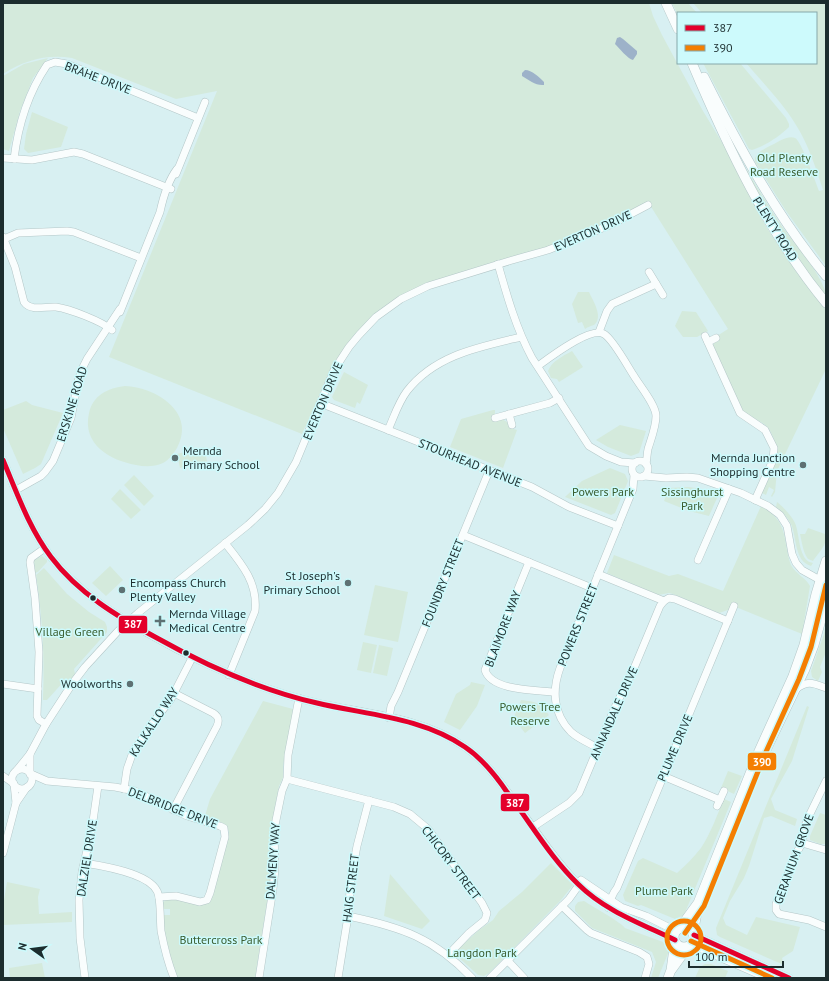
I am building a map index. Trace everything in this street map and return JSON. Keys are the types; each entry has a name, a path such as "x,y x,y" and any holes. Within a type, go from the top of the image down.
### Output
{"main road":[{"path":"666,3 677,26"},
{"name":"PLENTY ROAD","path":"692,64 732,152 760,205 796,263 826,303"},
{"name":"PLENTY ROAD","path":"698,64 743,152 772,202 826,276"},
{"path":"670,974 675,934 698,903 727,834 759,751 797,666 823,581 826,561"},
{"path":"727,834 808,661 826,602"},
{"path":"670,974 694,941 698,903"},
{"path":"678,929 687,928 694,934"},
{"path":"675,940 682,947 689,946"}],"street":[{"name":"BRAHE DRIVE","path":"14,159 22,117 29,99 47,65 55,62 67,64 198,118"},
{"name":"ERSKINE ROAD","path":"15,487 35,479 45,472 52,461 70,418 78,381 82,370 87,359 119,316 120,309 165,203 169,188 205,102"},
{"path":"3,157 32,160 74,152 83,154 169,188"},
{"name":"EVERTON DRIVE","path":"16,771 30,754 46,724 85,666 128,622 226,543 257,516 278,493 296,462 340,359 359,334 382,313 401,299 428,286 566,244 610,225 648,206"},
{"path":"110,328 97,321 63,308 31,308 25,305 15,267 3,238 18,233 74,232 141,258"},
{"path":"498,264 514,319 521,337 589,446 606,456 621,462 642,464 661,477"},
{"path":"649,272 663,295"},
{"path":"602,333 606,314 612,304 656,284"},
{"path":"538,366 569,344 594,333 602,333 618,352 655,411 655,423 648,450 642,464"},
{"path":"388,430 398,407 407,392 416,381 440,362 456,354 521,337"},
{"path":"716,338 706,339 740,413 765,430 774,448 774,460 755,500"},
{"path":"496,418 550,403 559,398"},
{"name":"STOURHEAD AVENUE","path":"320,403 541,491 569,508 618,526"},
{"path":"509,414 512,426"},
{"path":"3,460 34,529 45,548 58,566 82,590 108,610 192,658 229,675 299,698 414,723 433,729 450,738 470,751 490,769 564,867 582,885 639,924 675,940"},
{"path":"621,462 638,477 693,477 729,489 772,509 783,519 788,530 792,554 796,563 802,570 823,581"},
{"path":"633,473 633,466 642,464"},
{"path":"642,464 647,473 643,477"},
{"name":"FOUNDRY STREET","path":"390,718 396,696 489,471"},
{"name":"POWERS STREET","path":"633,473 633,489"},
{"name":"POWERS STREET","path":"598,748 579,738 566,725 558,710 554,692 555,683 633,489 643,477"},
{"path":"698,560 729,489"},
{"path":"463,535 592,588"},
{"path":"226,543 247,572 256,604 255,611 229,675"},
{"path":"45,548 31,558 30,562 39,652 37,716 39,720 46,724"},
{"name":"BLAIMORE WAY","path":"529,562 485,670 489,678 516,689 554,692"},
{"path":"598,574 648,595 662,603 671,598 675,599 728,621"},
{"name":"ANNANDALE DRIVE","path":"534,829 576,797 662,603"},
{"name":"PLUME DRIVE","path":"611,904 614,892 664,776 734,606"},
{"name":"KALKALLO WAY","path":"124,789 127,769 133,752 174,693 192,658"},
{"path":"808,661 808,676 813,683"},
{"path":"796,689 804,684 813,683 826,688"},
{"path":"3,684 38,690"},
{"path":"173,810 219,720 213,713 174,693"},
{"name":"DALMENY WAY","path":"259,978 274,882 274,830 282,791 287,779 288,755 299,698"},
{"path":"3,853 16,803 32,781 30,754"},
{"path":"3,771 16,771 23,769 31,774"},
{"path":"16,771 12,777 16,803"},
{"name":"DELBRIDGE DRIVE","path":"31,774 47,781 124,789 148,796 173,810 192,818 220,826 225,830 225,837 207,900 200,902 176,896 159,897"},
{"path":"3,776 21,789 28,787"},
{"path":"664,776 718,803 724,791"},
{"name":"CHICORY STREET","path":"287,779 403,810 428,829 486,909 487,913 485,920 469,933 448,956"},
{"name":"DELBRIDGE DRIVE","path":"28,787 47,781"},
{"name":"GERANIUM GROVE","path":"826,782 807,820 802,843 776,901 776,910 779,914 809,920 826,927"},
{"name":"DALZIEL DRIVE","path":"86,978 81,950 79,920 81,883 92,828 98,786"},
{"name":"HAIG STREET","path":"338,978 348,916 351,878 357,846 369,800"},
{"path":"802,843 826,850"},
{"path":"84,863 113,868 131,874 154,887 158,892 163,942 166,956 174,978"},
{"path":"490,978 569,899 576,895 582,885"},
{"path":"611,904 646,916 668,927 678,929"},
{"path":"562,906 591,933 639,952 647,957 649,964 645,978"},
{"path":"348,916 405,931 428,942 448,956 472,978"},
{"path":"694,934 789,978"},
{"path":"689,946 700,948 755,975 767,978"},
{"path":"508,961 524,978"}],"green space":[{"path":"3,3 649,3 653,16 677,64 726,149 767,228 797,273 826,310 826,369 777,471 775,492 772,497 771,496 774,490 769,487 766,495 762,493 775,466 777,452 773,437 770,430 766,426 743,411 713,345 719,341 717,336 728,329 648,202 591,230 534,252 499,260 470,271 443,278 369,320 356,333 327,376 308,425 305,427 302,434 109,357 217,91 176,99 72,58 63,57 36,59 11,69 3,74"},
{"path":"672,3 688,3 696,12 677,12"},
{"name":"Old Plenty Road Reserve","path":"693,3 826,3 826,266 786,211 755,162 755,158 758,153 784,139 793,137 801,146 819,191 823,190 808,148 796,125 779,101 747,64 817,64 817,12 701,12"},
{"path":"48,58 33,78 20,111 9,151 3,149 3,76 24,64"},
{"path":"704,64 741,64 786,118 789,127 767,143 752,150 749,149"},
{"path":"32,112 68,127 61,147 28,153 24,149 26,134"},
{"path":"747,170 781,225 815,271 825,289 826,297 781,235 746,171"},
{"path":"578,292 589,292 598,313 597,322 585,329 582,322 578,323 572,304"},
{"path":"682,311 696,312 708,331 697,337 683,337 675,326"},
{"path":"572,351 583,367 559,382 557,379 551,378 548,371 552,364"},
{"path":"344,372 368,385 360,404 357,402 355,408 334,400 332,397"},
{"path":"125,386 137,387 160,397 170,404 182,423 182,435 177,448 169,459 163,463 153,466 143,466 126,463 107,455 94,442 90,434 88,424 89,413 94,401 107,391"},
{"path":"26,401 32,405 63,413 41,464 23,474 3,428 3,410"},
{"path":"495,410 495,415 507,422 510,428 517,430 503,468 450,447 461,419"},
{"path":"620,425 646,431 639,453 631,456 608,447 596,440"},
{"path":"204,447 207,461 180,468 177,454"},
{"name":"Powers Park","path":"610,468 625,474 628,481 615,513 611,515 565,497 582,481"},
{"path":"134,475 154,496 144,506 124,485"},
{"name":"Sissinghurst Park","path":"688,487 715,494 717,498 709,516 689,511 664,501 669,488"},
{"path":"120,489 141,510 131,519 111,499"},
{"path":"777,502 795,523 802,552 808,561 813,563 811,566 802,559 799,554 791,524 784,514 776,507"},
{"path":"761,506 768,510 777,519 783,530 791,565 810,586 802,634 731,605 728,610 719,613 673,594 669,593 658,595 607,573 614,555 669,576 678,574 723,591"},
{"path":"808,528 825,534 826,538 824,545 813,561 808,559 806,556 800,534 805,534"},
{"path":"42,556 47,560 47,562 38,572 35,573 34,560"},
{"path":"110,566 123,580 106,596 92,583"},
{"name":"Village Green","path":"44,568 67,594 89,612 105,622 107,627 107,632 74,669 75,674 70,682 66,679 47,700 43,700 44,666 40,605 36,575"},
{"path":"375,585 408,592 398,642 364,635"},
{"path":"826,622 826,652 820,667 822,672 818,681 812,677 811,671 824,634"},
{"path":"363,642 377,645 371,673 357,670"},
{"path":"379,645 393,648 387,676 373,673"},
{"path":"471,682 485,685 477,706 460,730 444,722 456,694 470,685"},
{"name":"Powers Tree Reserve","path":"521,700 537,703 543,707 549,715 525,733 518,724 512,722"},
{"name":"Buttercross Park","path":"263,701 293,709 283,766 283,778 279,786 271,828 271,877 255,978 178,978 167,950 162,915 170,915 170,909 162,909 162,904 166,900 171,899 197,904 209,902 229,832 226,825 223,823 204,819 210,799"},
{"path":"807,706 809,707 792,761 771,799 775,810 797,819 795,826 771,816 764,818 749,866 744,878 730,901 723,918 726,925 747,935 756,917 800,927 793,951 782,958 784,965 720,937 717,935 716,928"},
{"path":"728,771 742,776 734,794 721,788"},
{"name":"Plume Park","path":"724,799 731,802 684,915 675,919 641,905 638,906 625,901 623,895 638,861 643,858 677,873 690,861 705,842"},
{"path":"820,813 826,815 826,844 820,844 810,840 810,836"},
{"name":"Langdon Park","path":"551,863 573,885 561,900 489,973 484,976 478,975 457,956 457,950 479,930 493,920 499,911 522,892"},
{"path":"390,874 430,921 422,929 384,916"},
{"path":"7,882 40,889 38,897 39,914 72,912 72,922 3,925 4,900"},
{"path":"584,901 625,928 663,942 667,945 669,951 658,978 651,978 656,962 652,952 592,928 575,911 575,906 578,902"},
{"path":"42,963 45,978 10,978 9,968"},
{"path":"705,964 711,964 728,971 725,978 695,978 700,967"}],"water":[{"path":"620,37 637,51 637,54 633,60 626,56 615,44 617,38"},
{"path":"525,70 538,76 544,82 544,85 535,84 522,76 522,73"}],"transit line":[{"name":"387","path":"3,460 24,510 43,546 73,582 113,613 195,658 255,684 296,698 412,723 448,737 472,752 489,769 559,863 589,894 624,916 675,940"},
{"name":"390","path":"685,933 704,906 765,754 799,679 811,647 826,585"},
{"name":"390","path":"681,921 687,921 696,926 700,932 701,938 700,944 696,950 687,955 681,955 672,950 667,941 667,935 672,926 681,921"},
{"name":"387","path":"694,935 789,978"},
{"name":"390","path":"691,941 772,978"}],"place":[{"name":"Mernda Primary School","path":"175,458"},
{"name":"Mernda Junction Shopping Centre","path":"803,465"},
{"name":"St Joseph's Primary School","path":"348,583"},
{"name":"Encompass Church Plenty Valley","path":"122,590"},
{"name":"Mernda Village Medical Centre","path":"160,621"},
{"name":"Woolworths","path":"130,684"}]}
